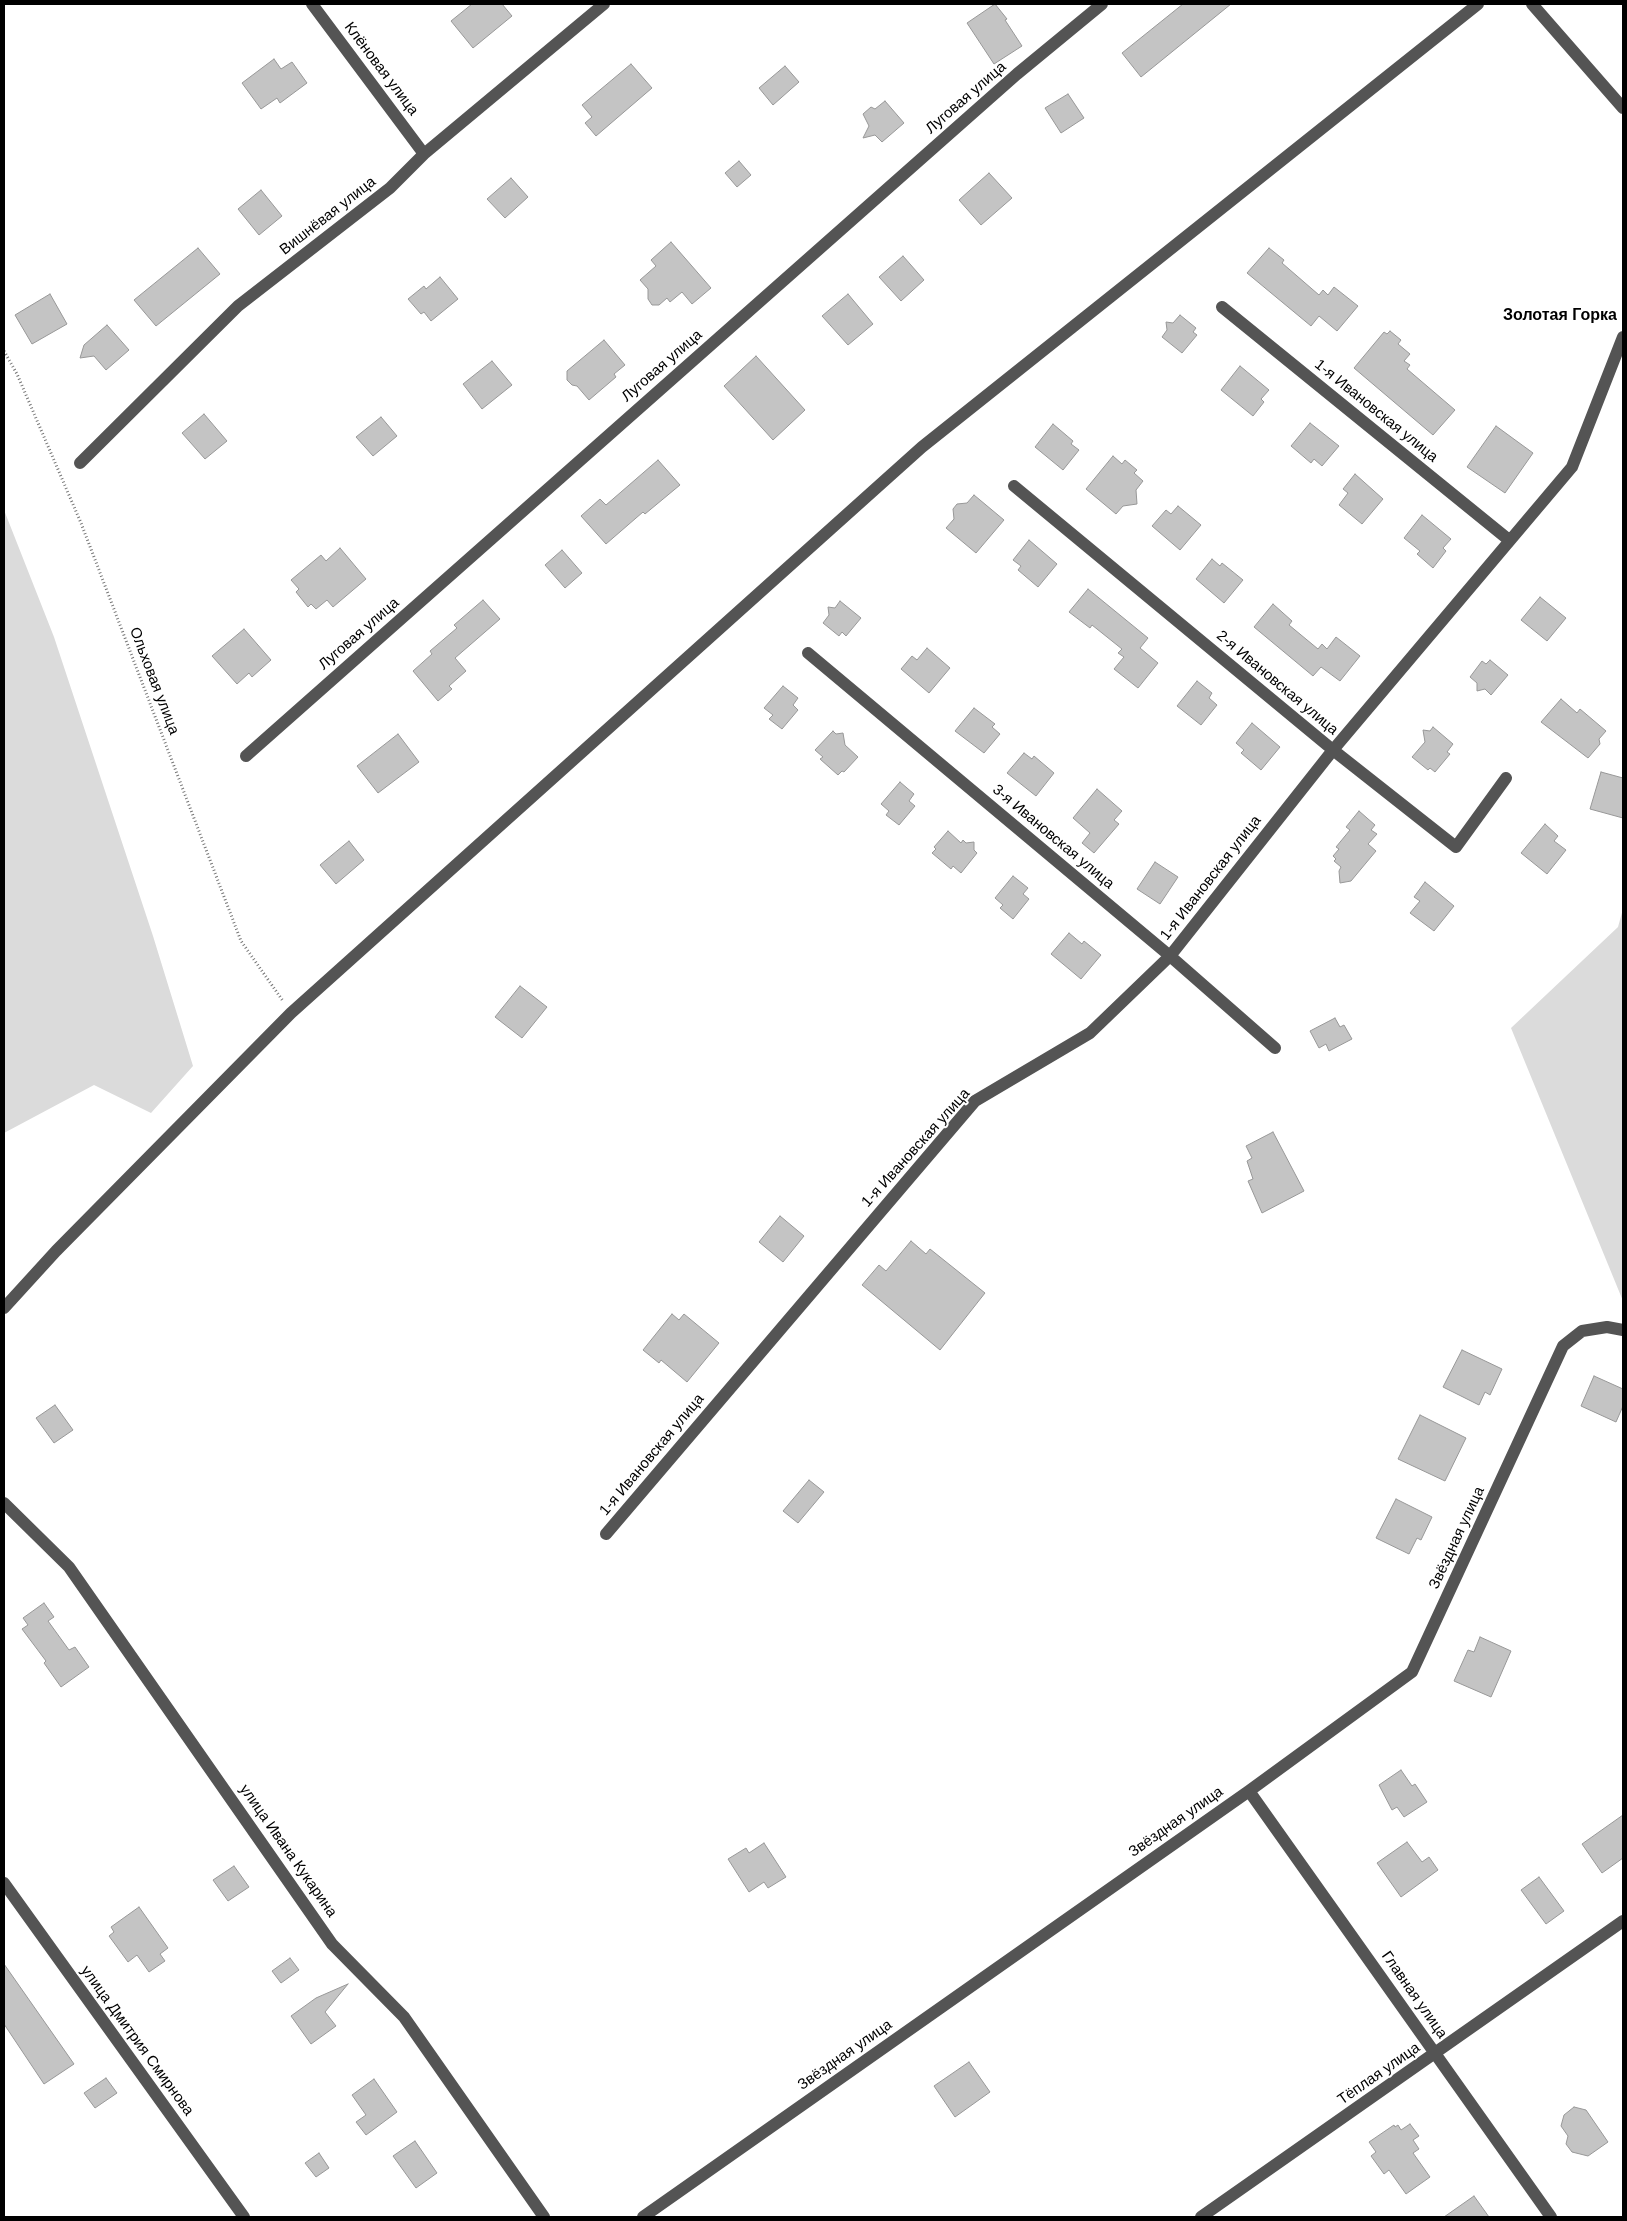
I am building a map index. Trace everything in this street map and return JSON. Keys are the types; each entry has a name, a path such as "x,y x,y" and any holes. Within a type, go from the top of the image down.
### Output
{"street":[{"name":"Клёновая улица","path":"312,4 424,154"},
{"name":"Вишнёвая улица","path":"80,463 238,306 390,188 424,154 604,4"},
{"name":"Луговая улица","path":"246,756 1017,74 1102,4"},
{"path":"4,1308 56,1251 291,1013 922,447 1478,4"},
{"path":"1532,4 1623,108"},
{"name":"1-я Ивановская улица","path":"1222,307 1509,540"},
{"name":"1-я Ивановская улица","path":"606,1534 975,1101 1090,1033 1170,956 1333,750 1572,467 1623,337"},
{"name":"2-я Ивановская улица","path":"1014,486 1333,750 1456,848 1506,778"},
{"name":"3-я Ивановская улица","path":"808,653 1170,956 1275,1048"},
{"name":"Звёздная улица","path":"643,2217 1249,1791 1412,1672 1563,1346 1582,1331 1607,1327 1623,1330"},
{"name":"улица Ивана Кукарина","path":"4,1503 69,1567 332,1944 404,2017 544,2217"},
{"name":"Главная улица","path":"1249,1791 1552,2217"},
{"name":"улица Дмитрия Смирнова","path":"4,1883 244,2217"},
{"name":"Тёплая улица","path":"1201,2217 1436,2054 1623,1921"}],"path":[{"name":"Ольховая улица","path":"4,351 17,374 81,523 241,941 291,1013"}],"shaded area":[{"path":"4,510 54,637 153,936 193,1066 151,1113 94,1085 4,1133"},
{"path":"1623,909 1623,1301 1511,1028 1618,927"}],"building":[{"path":"472,4 502,4 512,16 473,48 451,21"},
{"path":"995,4 1007,19 1005,20 1022,46 994,64 967,23"},
{"path":"1183,4 1231,4 1141,77 1122,53"},
{"path":"274,59 281,69 292,62 307,83 280,103 277,98 261,109 242,83"},
{"path":"631,64 652,88 596,136 585,123 592,117 582,105"},
{"path":"785,66 799,82 773,105 759,88"},
{"path":"1068,94 1084,118 1061,133 1045,108"},
{"path":"885,101 904,123 882,142 875,135 863,138 869,126 863,114 871,107 875,109"},
{"path":"739,161 751,175 737,187 725,173"},
{"path":"989,173 1012,198 981,225 959,200"},
{"path":"511,178 528,197 505,218 487,199"},
{"path":"261,190 282,216 259,235 238,209"},
{"path":"671,242 711,288 692,304 682,292 670,302 667,298 659,305 652,305 648,299 648,289 640,280 656,266 651,260"},
{"path":"198,248 220,274 156,326 134,300"},
{"path":"1269,248 1284,260 1282,263 1319,295 1323,290 1328,295 1334,287 1358,306 1337,331 1319,316 1311,326 1247,273"},
{"path":"903,256 924,280 901,301 879,277"},
{"path":"440,277 458,299 431,321 424,312 421,314 408,299 424,286 426,289"},
{"path":"50,294 67,324 32,344 15,315"},
{"path":"848,294 873,324 848,345 822,316"},
{"path":"1180,315 1196,328 1193,332 1197,335 1182,353 1162,337 1167,330 1166,322 1173,323"},
{"path":"107,325 129,350 106,370 94,356 80,358 84,345"},
{"path":"1390,331 1401,340 1398,344 1410,354 1404,361 1410,365 1407,369 1455,410 1433,435 1354,368 1384,332 1387,334"},
{"path":"604,340 625,365 614,374 616,377 589,400 577,386 572,385 567,380 567,371"},
{"path":"756,356 805,410 773,440 724,386"},
{"path":"492,361 512,385 482,409 463,384"},
{"path":"1240,366 1269,390 1261,399 1264,402 1253,416 1221,390"},
{"path":"204,414 227,441 205,459 182,433"},
{"path":"381,417 397,436 373,456 356,437"},
{"path":"1310,423 1339,446 1322,466 1314,459 1311,463 1291,446"},
{"path":"1053,424 1073,441 1071,444 1079,450 1063,470 1035,447"},
{"path":"1496,426 1533,453 1505,493 1467,467"},
{"path":"1113,456 1122,464 1125,460 1137,470 1134,473 1143,481 1136,490 1137,504 1123,506 1116,514 1086,489"},
{"path":"658,460 680,485 645,514 643,512 606,544 581,516 600,499 606,505"},
{"path":"1355,474 1383,499 1362,524 1339,505 1348,493 1343,489"},
{"path":"974,495 1004,520 976,553 946,528 954,519 953,509 957,504 967,503"},
{"path":"1178,506 1201,525 1180,550 1152,526 1166,510 1171,514"},
{"path":"1422,515 1451,539 1443,548 1446,551 1433,568 1417,554 1420,551 1404,538"},
{"path":"1029,540 1057,564 1038,587 1018,570 1021,566 1013,560"},
{"path":"340,548 366,579 333,607 327,600 316,609 311,604 308,607 296,592 299,589 291,580 321,555 326,561"},
{"path":"562,550 582,573 565,588 545,565"},
{"path":"1212,559 1220,566 1222,563 1243,580 1224,603 1196,579"},
{"path":"1088,589 1148,638 1140,648 1158,663 1138,688 1114,669 1124,657 1118,653 1122,649 1092,625 1090,628 1069,612"},
{"path":"1540,597 1566,618 1547,641 1521,620"},
{"path":"483,600 500,619 455,658 466,671 449,686 452,689 438,701 413,671 432,654 430,651 457,628 454,625"},
{"path":"840,601 861,618 846,636 842,632 839,636 823,623 829,615 828,607 835,608"},
{"path":"1273,604 1292,621 1289,625 1318,649 1322,644 1327,649 1336,637 1360,656 1340,681 1321,667 1313,676 1254,627"},
{"path":"244,629 271,660 252,677 249,673 237,684 212,656"},
{"path":"927,648 950,668 929,693 901,669 912,656 917,660"},
{"path":"1490,660 1508,675 1491,695 1485,689 1477,691 1477,683 1470,677 1482,661 1486,664"},
{"path":"1197,681 1212,693 1209,698 1217,705 1201,725 1177,706"},
{"path":"783,686 798,698 793,705 798,710 782,729 769,719 773,715 764,708"},
{"path":"1561,699 1577,713 1580,709 1606,731 1599,739 1600,744 1588,758 1541,722"},
{"path":"974,708 995,724 992,727 1000,734 984,753 955,731"},
{"path":"1252,723 1280,747 1261,770 1241,753 1244,750 1236,743"},
{"path":"1433,727 1453,744 1447,752 1450,754 1435,772 1430,768 1428,770 1412,757 1425,742 1423,730 1430,731"},
{"path":"833,731 836,734 843,733 845,745 858,757 844,772 842,771 838,775 820,759 823,757 815,750"},
{"path":"398,734 419,762 378,793 357,766"},
{"path":"1024,753 1032,759 1034,756 1054,773 1036,796 1007,773"},
{"path":"1601,772 1623,778 1623,818 1590,809"},
{"path":"900,782 914,794 909,801 915,806 899,825 886,815 889,811 881,804"},
{"path":"1097,789 1122,811 1114,820 1119,824 1094,853 1082,843 1090,833 1073,818"},
{"path":"1359,811 1375,825 1371,830 1377,834 1368,844 1376,851 1351,881 1340,883 1339,871 1341,867 1334,861 1336,859 1333,856 1339,849 1336,847 1350,830 1346,827"},
{"path":"1545,824 1558,836 1554,841 1566,850 1547,874 1521,853"},
{"path":"948,831 961,843 963,840 966,843 974,842 974,850 977,853 961,873 953,866 951,869 932,853 936,849 934,847"},
{"path":"349,841 364,860 336,884 320,865"},
{"path":"1155,862 1178,877 1160,904 1137,889"},
{"path":"1013,876 1028,888 1023,894 1029,899 1013,919 1000,908 1003,905 995,898"},
{"path":"1425,882 1454,906 1434,931 1410,913 1420,901 1414,897"},
{"path":"1069,933 1082,944 1084,941 1101,955 1081,979 1051,954"},
{"path":"520,986 547,1007 522,1038 495,1017"},
{"path":"1335,1018 1340,1027 1344,1025 1352,1039 1329,1051 1326,1044 1319,1048 1310,1031"},
{"path":"1273,1132 1304,1191 1262,1213 1248,1181 1253,1179 1247,1161 1252,1158 1246,1146"},
{"path":"780,1216 804,1236 783,1262 759,1242"},
{"path":"911,1241 926,1254 930,1249 985,1293 940,1350 862,1285 879,1265 886,1271"},
{"path":"672,1314 679,1320 684,1314 719,1343 687,1382 661,1360 659,1363 643,1350"},
{"path":"1462,1350 1502,1369 1490,1395 1485,1392 1479,1405 1443,1387"},
{"path":"1594,1376 1623,1389 1623,1406 1616,1422 1581,1406"},
{"path":"55,1405 73,1430 54,1443 36,1418"},
{"path":"1420,1415 1466,1438 1445,1481 1398,1459"},
{"path":"809,1480 824,1492 798,1523 783,1511"},
{"path":"1396,1499 1432,1517 1421,1540 1417,1538 1409,1554 1376,1538"},
{"path":"44,1603 54,1617 48,1621 69,1650 75,1647 89,1667 61,1687 44,1663 46,1661 22,1629 28,1625 23,1618"},
{"path":"1480,1637 1511,1651 1491,1697 1454,1681 1468,1650 1474,1652"},
{"path":"1401,1770 1412,1786 1415,1784 1427,1802 1404,1817 1397,1807 1392,1810 1379,1785"},
{"path":"1623,1815 1623,1858 1602,1873 1582,1844"},
{"path":"1407,1842 1422,1862 1429,1857 1438,1870 1401,1897 1377,1863"},
{"path":"764,1843 786,1877 768,1888 764,1882 749,1892 728,1859 746,1848 749,1853"},
{"path":"234,1866 249,1887 228,1901 213,1880"},
{"path":"1539,1877 1564,1911 1546,1924 1521,1890"},
{"path":"139,1907 168,1948 160,1954 165,1961 149,1972 137,1955 128,1962 109,1936 114,1932 111,1927"},
{"path":"290,1958 299,1970 281,1983 272,1971"},
{"path":"4,1964 74,2064 44,2084 4,2024"},
{"path":"348,1984 325,2012 336,2026 311,2044 291,2016 316,1998"},
{"path":"969,2062 990,2092 955,2117 934,2086"},
{"path":"106,2078 117,2093 95,2108 84,2093"},
{"path":"374,2079 397,2112 366,2135 356,2122 366,2115 352,2095"},
{"path":"1574,2107 1586,2110 1608,2142 1588,2156 1572,2152 1566,2144 1568,2136 1561,2126 1564,2115"},
{"path":"1410,2124 1419,2136 1413,2140 1419,2149 1413,2153 1430,2177 1406,2194 1389,2170 1384,2174 1371,2156 1376,2152 1369,2142 1394,2125 1395,2127 1398,2125 1401,2130"},
{"path":"415,2141 437,2173 416,2188 393,2156"},
{"path":"319,2153 329,2168 316,2177 305,2163"},
{"path":"1474,2196 1489,2217 1444,2217"}],"district":[{"name":"Золотая Горка","path":"1560,316"}]}
